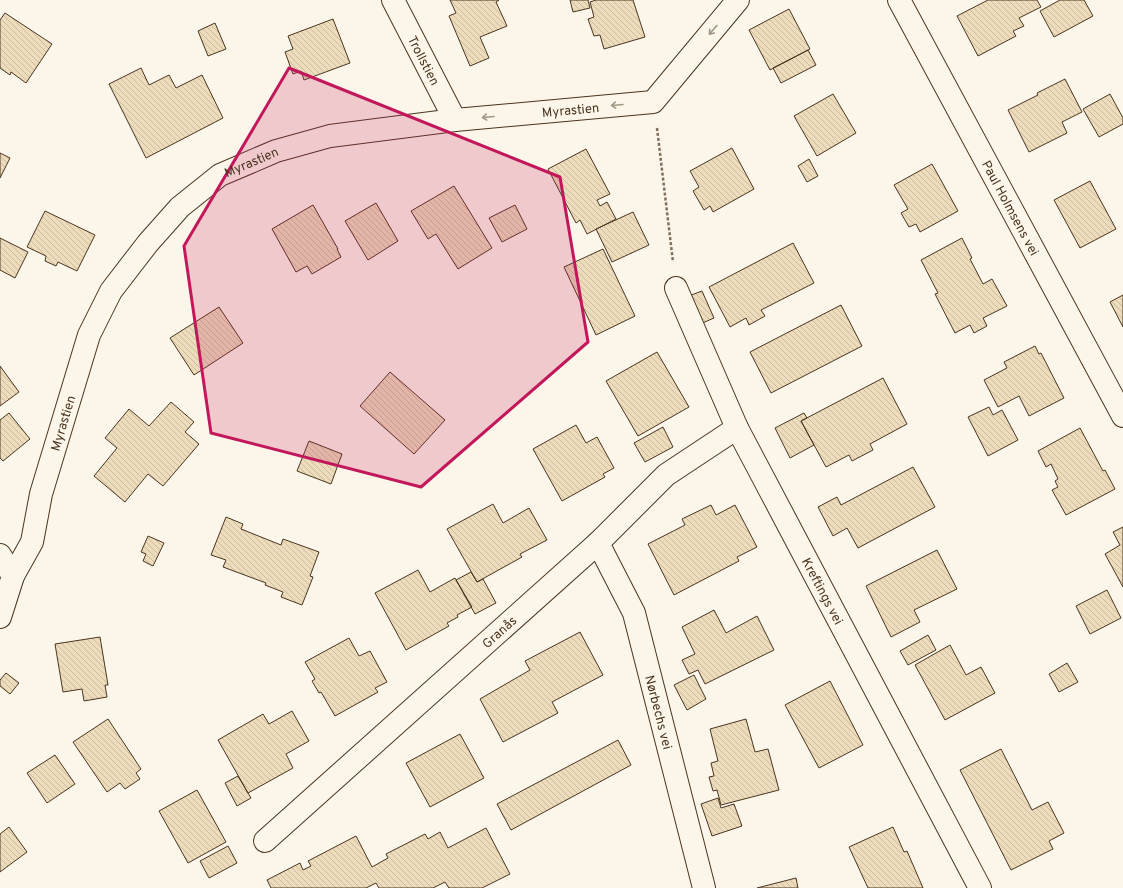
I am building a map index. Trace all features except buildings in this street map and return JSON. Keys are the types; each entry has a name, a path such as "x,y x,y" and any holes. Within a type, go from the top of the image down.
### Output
{"street":[{"name":"Trollstien","path":"393,0 455,120"},
{"path":"653,102 738,0"},
{"name":"Paul Holmsens vei","path":"899,0 1123,416"},
{"name":"Myrastien","path":"0,617 13,576 32,542 41,494 89,335 111,291 148,243 180,207 220,175 276,152 330,136 455,120 653,102"},
{"name":"Kreftings vei","path":"676,288 737,428 980,888"},
{"name":"Granås","path":"265,841 598,544 666,475 737,428"},
{"name":"Nørbechs vei","path":"598,544 634,613 704,888"},
{"path":"0,555 13,576"}],"path":[{"path":"653,102 676,288"}],"highlighted area":[{"path":"289,68 560,177 588,342 421,487 211,433 184,246"}]}
